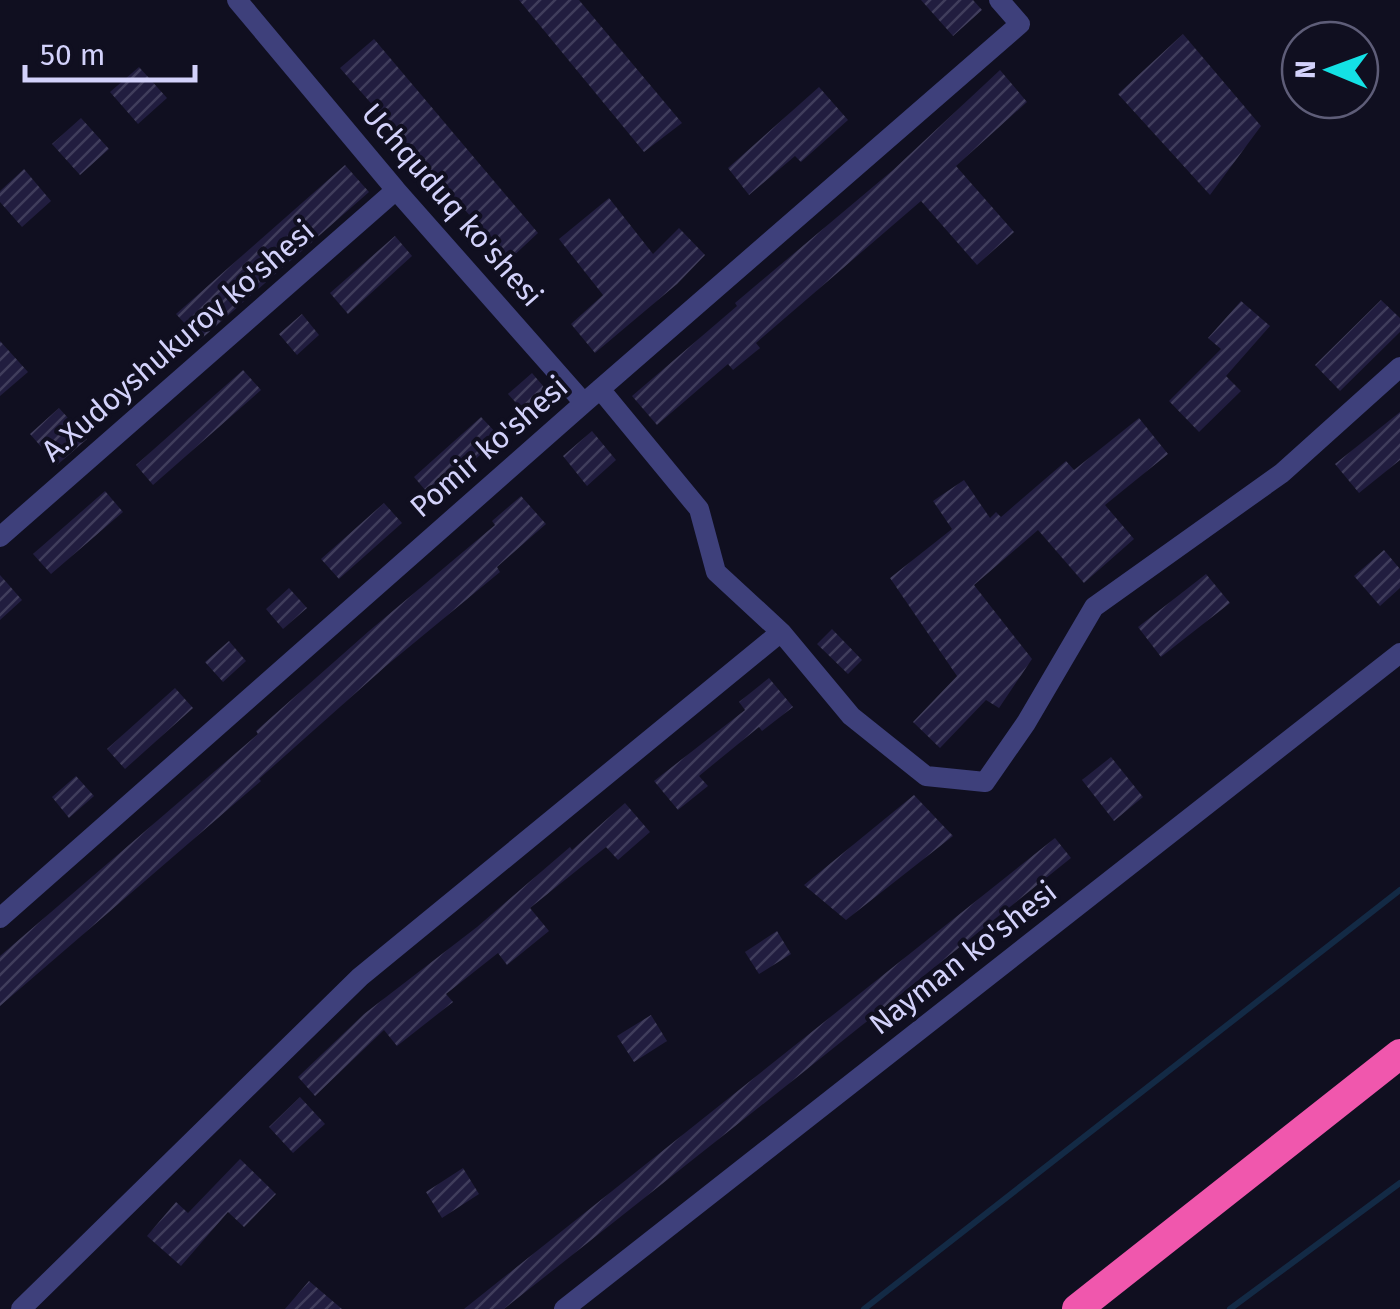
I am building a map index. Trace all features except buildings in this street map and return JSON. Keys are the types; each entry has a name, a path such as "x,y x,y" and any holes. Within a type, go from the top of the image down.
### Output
{"highway":[{"path":"1077,1309 1400,1054"}],"street":[{"name":"Uchquduq ko'shesi","path":"237,0 396,190 700,509 716,572 781,632 851,716 926,776 984,782 1026,722 1094,607 1282,473 1400,367"},
{"name":"Pomir ko'shesi","path":"0,918 1020,24 1000,0"},
{"name":"A.Xudoyshukurov ko'shesi","path":"0,538 396,190"},
{"path":"22,1309 360,977 781,632"},
{"name":"Nayman ko'shesi","path":"564,1309 1400,654"}],"waterway":[{"path":"864,1309 1400,890"},
{"path":"1230,1309 1400,1183"}]}
